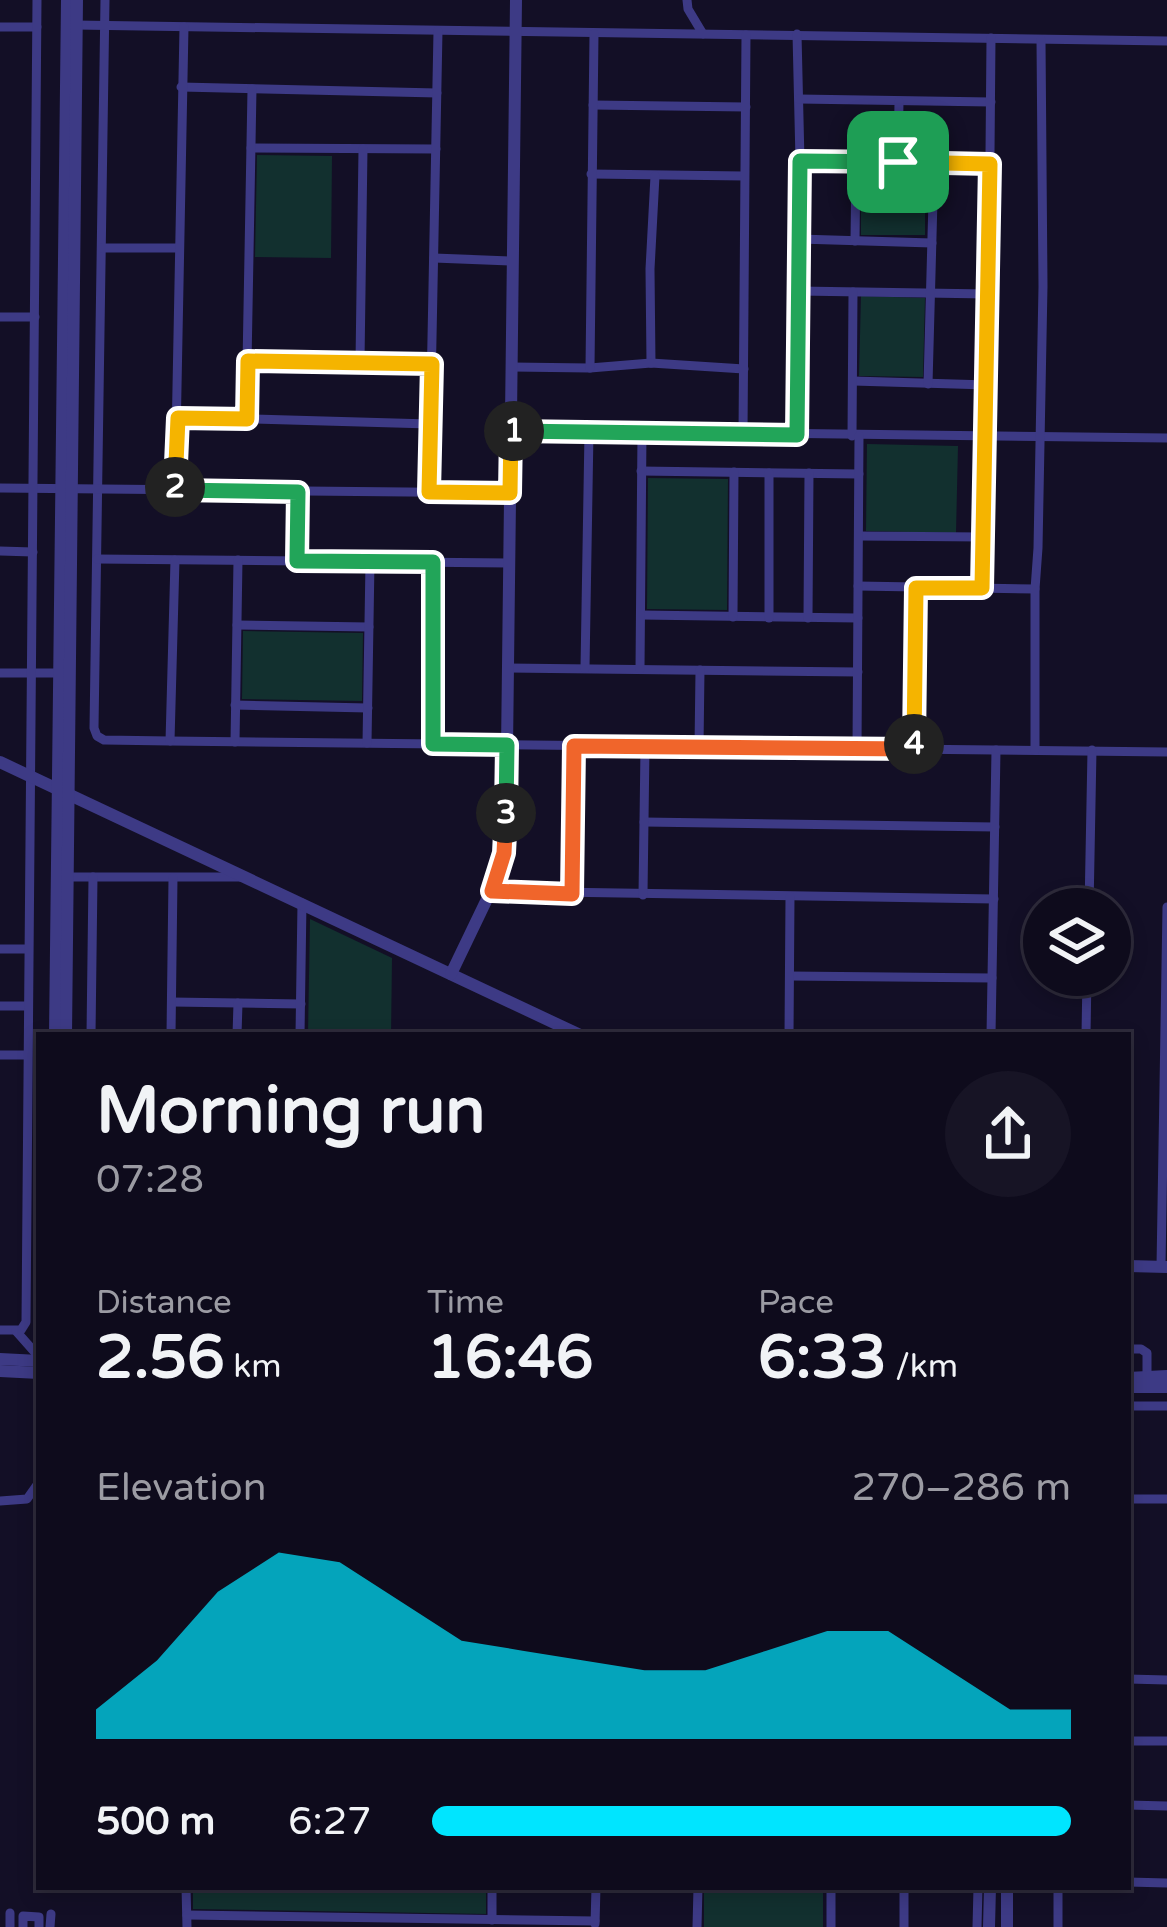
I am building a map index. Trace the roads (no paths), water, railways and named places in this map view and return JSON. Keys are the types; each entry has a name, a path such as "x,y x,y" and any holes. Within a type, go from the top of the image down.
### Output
{"street":[{"path":"0,1330 24,1328 26,1322 37,0"},
{"path":"55,1032 63,790 71,25 67,0"},
{"path":"71,25 76,0"},
{"path":"105,0 97,736 104,740 235,742 1167,752"},
{"path":"451,974 492,891 504,853 516,0"},
{"path":"687,0 703,34"},
{"path":"71,25 1167,41"},
{"path":"175,490 184,26"},
{"path":"0,27 37,27"},
{"path":"429,492 438,31"},
{"path":"590,368 594,34"},
{"path":"797,34 797,435"},
{"path":"743,434 746,35"},
{"path":"982,588 991,38"},
{"path":"1036,750 1043,286 1041,40"},
{"path":"181,87 437,93"},
{"path":"247,419 252,89"},
{"path":"799,99 991,102"},
{"path":"898,162 899,102"},
{"path":"593,106 746,106"},
{"path":"251,148 436,149"},
{"path":"360,362 363,149"},
{"path":"800,161 990,164"},
{"path":"854,241 856,162"},
{"path":"928,384 934,163"},
{"path":"591,174 744,176"},
{"path":"651,363 655,176"},
{"path":"800,239 932,243"},
{"path":"102,248 178,248"},
{"path":"434,258 513,261"},
{"path":"799,291 988,294"},
{"path":"853,292 859,474 857,749"},
{"path":"0,317 35,317"},
{"path":"248,361 432,364"},
{"path":"512,367 651,363 744,369"},
{"path":"853,381 988,385"},
{"path":"178,418 430,424"},
{"path":"511,430 1167,438"},
{"path":"585,668 589,432"},
{"path":"640,669 642,432"},
{"path":"641,471 859,474"},
{"path":"733,617 734,472"},
{"path":"769,618 770,473"},
{"path":"808,618 809,473"},
{"path":"0,488 510,493"},
{"path":"297,561 298,492"},
{"path":"859,536 983,537"},
{"path":"0,551 33,552"},
{"path":"98,559 509,563"},
{"path":"170,741 175,560"},
{"path":"235,742 238,560"},
{"path":"368,743 370,562"},
{"path":"433,562 433,744"},
{"path":"858,586 1035,589"},
{"path":"914,749 916,588"},
{"path":"640,615 858,619"},
{"path":"237,625 369,627"},
{"path":"508,668 858,672"},
{"path":"699,747 700,670"},
{"path":"0,673 64,674"},
{"path":"235,704 368,708"},
{"path":"572,894 574,746"},
{"path":"643,895 645,746"},
{"path":"991,1032 996,750"},
{"path":"1089,888 1092,750"},
{"path":"0,762 574,1032"},
{"path":"644,822 995,827"},
{"path":"62,860 67,877 67,1032"},
{"path":"67,877 248,877"},
{"path":"92,1032 94,877"},
{"path":"171,1032 173,878"},
{"path":"492,891 994,899"},
{"path":"789,1032 790,897"},
{"path":"300,1032 302,903"},
{"path":"1131,1266 1164,1267 1167,907"},
{"path":"0,949 28,949"},
{"path":"790,976 992,978"},
{"path":"1086,1032 1087,996"},
{"path":"172,1002 301,1004"},
{"path":"237,1032 238,1004"},
{"path":"0,1006 28,1006"},
{"path":"0,1055 27,1055"},
{"path":"16,1330 36,1355"},
{"path":"1131,1349 1147,1353 1147,1377"},
{"path":"0,1359 36,1359"},
{"path":"0,1371 36,1372"},
{"path":"1131,1381 1167,1376"},
{"path":"1131,1382 1167,1387"},
{"path":"1131,1406 1167,1406"},
{"path":"0,1501 27,1499 36,1486"},
{"path":"1131,1499 1167,1499"},
{"path":"1131,1679 1167,1680"},
{"path":"1131,1741 1167,1741"},
{"path":"1131,1805 1167,1806"},
{"path":"1131,1882 1167,1882"},
{"path":"186,1890 187,1921 595,1924 596,1890"},
{"path":"492,1890 493,1920"},
{"path":"697,1927 698,1890"},
{"path":"831,1890 831,1927"},
{"path":"904,1890 904,1927"},
{"path":"977,1927 978,1890"},
{"path":"989,1890 989,1927"},
{"path":"1007,1890 1007,1927"},
{"path":"1058,1890 1058,1927"},
{"path":"10,1913 10,1927"},
{"path":"50,1927 51,1914"},
{"path":"23,1927 23,1916 39,1917 39,1927"}]}
